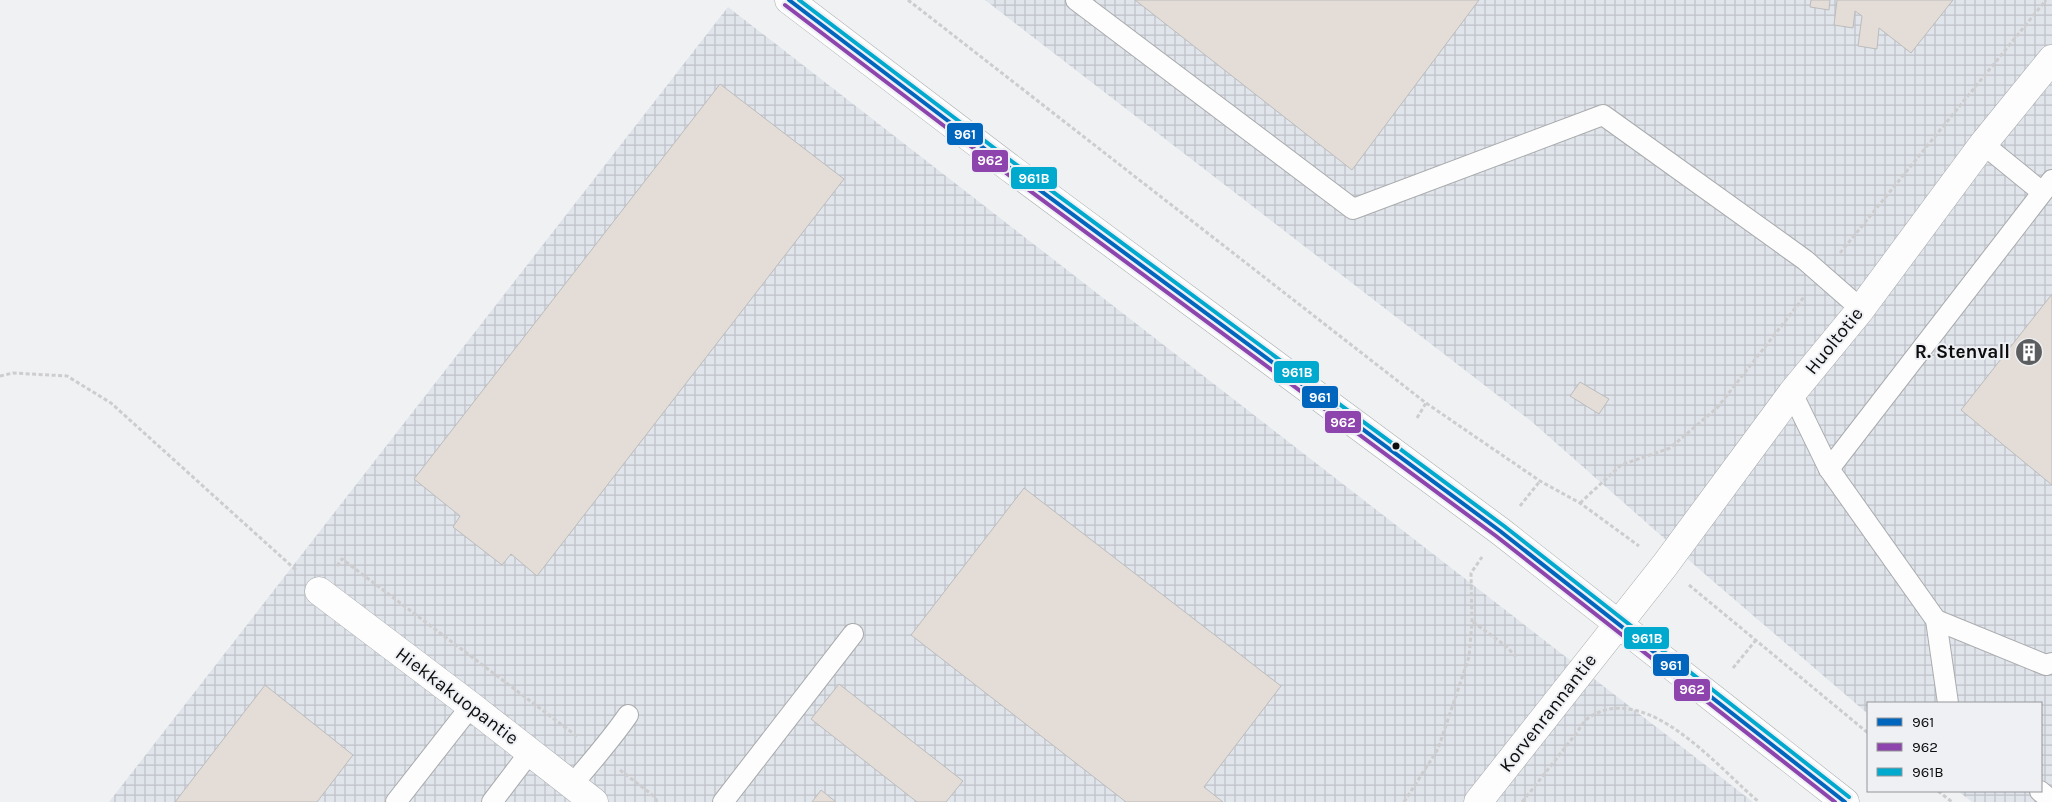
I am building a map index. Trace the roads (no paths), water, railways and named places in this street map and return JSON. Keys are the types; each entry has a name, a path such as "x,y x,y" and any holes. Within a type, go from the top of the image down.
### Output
{"street":[{"path":"789,0 1010,168 1500,531 1845,802"},
{"name":"Huoltotie","path":"1617,624 1665,565 1792,393 1861,309 1983,144 2052,59"},
{"name":"Hiekkakuopantie","path":"318,591 594,802"},
{"name":"Korvenrannantie","path":"1478,802 1617,624"}],"lane":[{"path":"1076,0 1353,209 1603,115 1805,260 1861,309"},
{"path":"1829,469 2047,186 1983,144"},
{"path":"1792,393 1829,469 1936,620 1948,702"},
{"path":"1936,620 2046,665 2052,663"},
{"path":"723,802 853,634"},
{"path":"396,802 470,706"},
{"path":"572,785 614,735 628,715"},
{"path":"492,802 530,752"},
{"path":"2041,792 2052,802"}],"place":[{"name":"R. Stenvall","path":"2029,352"}]}
